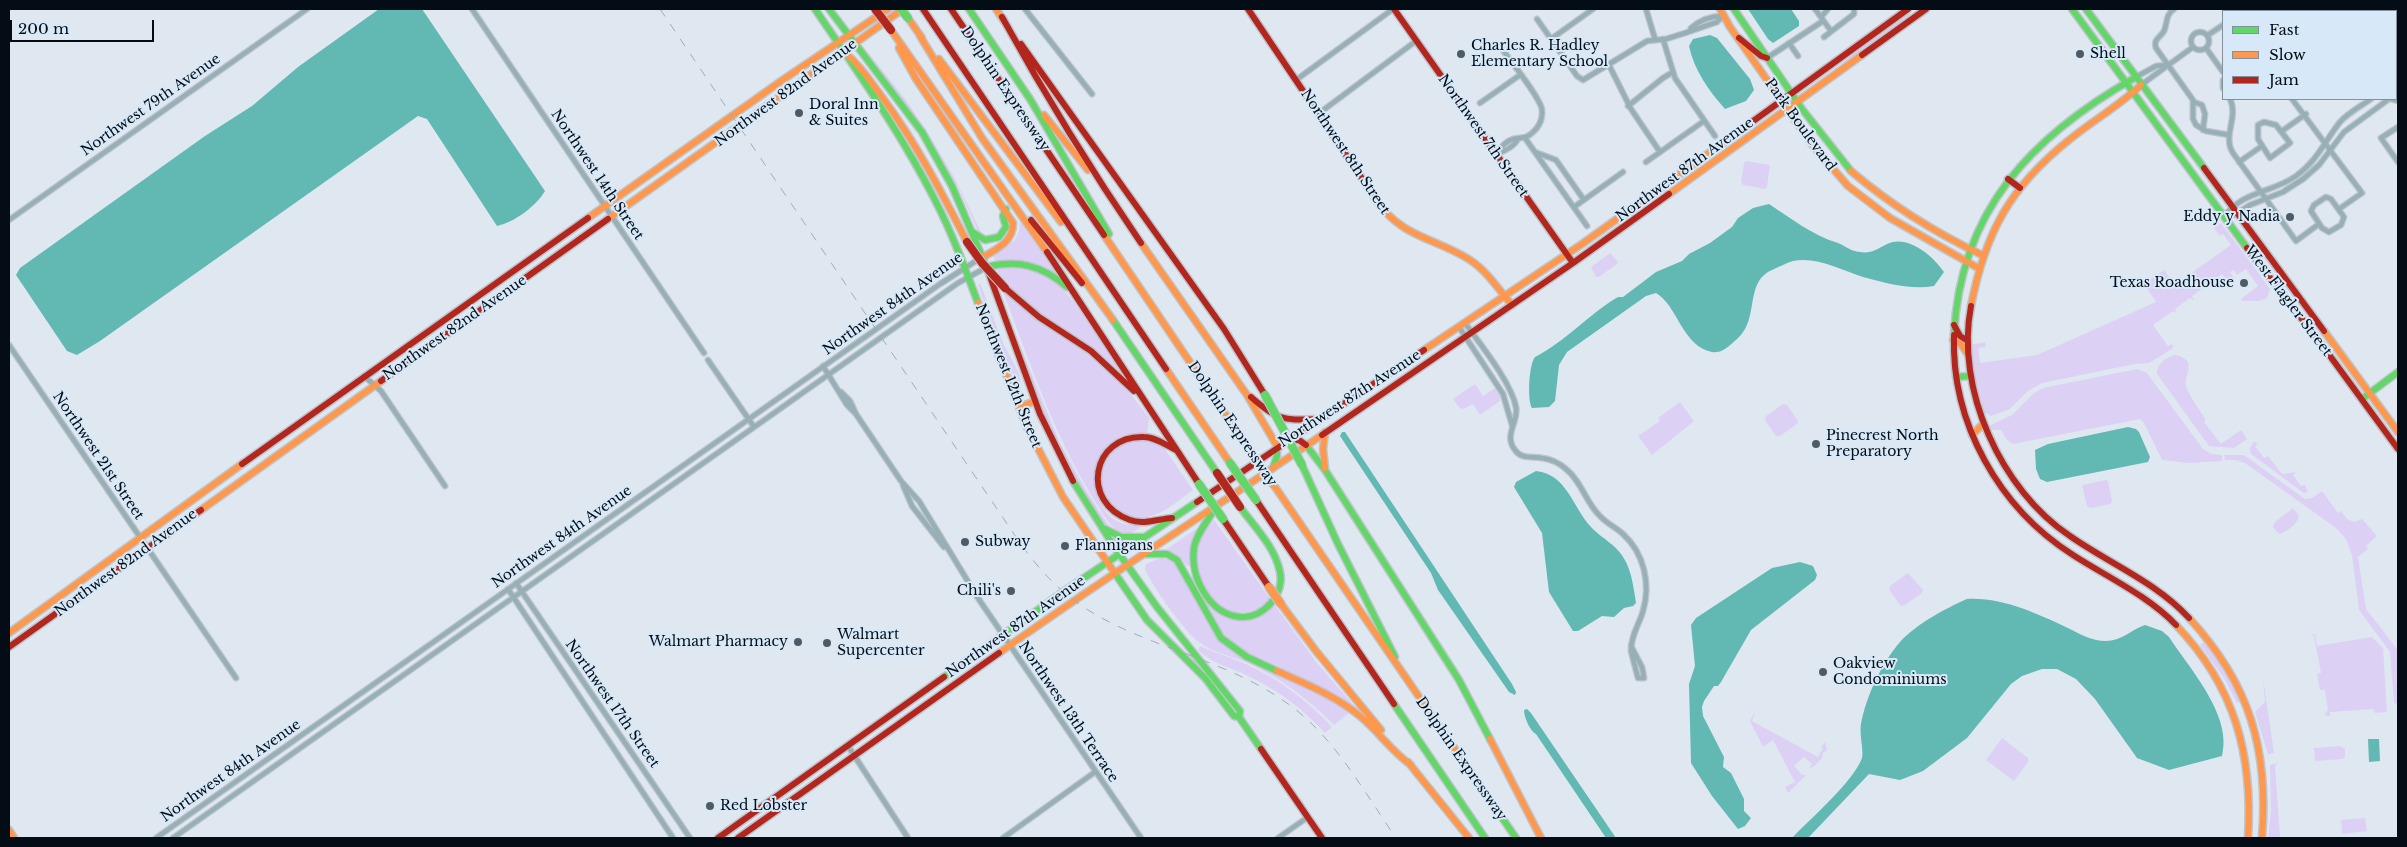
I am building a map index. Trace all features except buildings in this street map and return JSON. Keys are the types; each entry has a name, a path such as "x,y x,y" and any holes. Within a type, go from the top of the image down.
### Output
{"main road":[{"name":"Northwest 12th Street","path":"815,9 914,160 935,199 1020,407 1056,484 1107,563 1152,627 1205,678 1234,716 1240,717"},
{"name":"Northwest 12th Street","path":"829,9 921,131 948,176 974,233 1035,401 1064,465 1100,526 1126,565 1173,628 1228,693 1240,711 1240,717 1322,838"},
{"path":"874,9 1008,194 1145,403 1281,604 1320,657 1411,765 1469,838"},
{"name":"Northwest 82nd Avenue","path":"9,632 364,376 888,9"},
{"name":"Northwest 82nd Avenue","path":"9,648 902,9"},
{"path":"902,9 920,36 1106,278"},
{"name":"Dolphin Expressway","path":"923,9 1485,838"},
{"name":"Dolphin Expressway","path":"951,9 1250,451 1516,838"},
{"path":"969,9 1030,99 1092,202 1128,269"},
{"path":"996,9 1224,329 1265,395 1302,465 1338,544 1407,681"},
{"name":"Northwest 8th Street","path":"1248,9 1390,218 1410,234 1469,259 1486,274 1512,305"},
{"name":"Northwest 7th Street","path":"1393,9 1573,263"},
{"name":"Northwest 87th Avenue","path":"718,838 1119,554 1277,446 1321,419 1566,254 1908,9"},
{"name":"Northwest 87th Avenue","path":"738,838 1114,572 1215,508 1573,263 1926,9"},
{"name":"West Flagler Street","path":"2072,9 2224,217 2398,449"},
{"name":"West Flagler Street","path":"2086,9 2398,432"},
{"path":"1722,12 1734,10"},
{"name":"Park Boulevard","path":"1734,10 1844,164 1885,200 1969,250 1982,255"},
{"name":"Park Boulevard","path":"1722,12 1736,36 1837,175 1882,213 1965,263 1978,268"},
{"path":"1002,18 1038,82 1103,187 1247,395 1277,446 1278,453 1272,469"},
{"path":"891,30 916,79 1006,209 1013,223 1013,232 1006,242 983,257"},
{"path":"920,36 945,80 993,153 1118,327 1277,562 1280,577 1278,594 1266,608 1250,616 1230,615 1212,604 1199,586 1194,570 1193,555 1196,541 1215,508"},
{"path":"1736,36 1761,56 1767,58"},
{"path":"843,51 856,62 904,127 930,169 968,242 982,263 1005,288 1039,317 1091,351 1145,403"},
{"path":"2136,77 2126,82 2046,140 2008,179 1984,216 1969,250 1956,298 1953,340 1956,376 1972,434 1996,481 2029,521 2069,554 2128,589 2166,615 2190,640 2216,675 2234,712 2243,740 2250,775 2251,801 2248,838"},
{"path":"2141,85 2050,155 2020,188 2000,217 1982,255 1970,305 1968,341 1970,376 1983,424 1996,454 2010,476 2042,514 2076,542 2136,576 2173,602 2201,630 2229,668 2248,707 2258,740 2264,775 2265,811 2262,838"},
{"path":"1030,99 1103,187"},
{"path":"1716,147 1723,156"},
{"path":"1837,175 1844,164"},
{"path":"2008,179 2020,188"},
{"path":"1008,194 1118,327"},
{"path":"974,233 985,240 999,237 1006,227 1004,216 1006,209"},
{"path":"986,267 1016,263 1041,269 1060,281 1081,303"},
{"path":"1954,324 1960,336 1968,341"},
{"path":"1953,340 1961,344 1968,356"},
{"path":"2362,399 2398,372"},
{"path":"1956,376 1970,376"},
{"path":"1247,395 1267,412 1278,418 1292,420 1321,419"},
{"path":"1020,407 1035,401"},
{"path":"1972,434 1983,424"},
{"path":"1325,432 1323,449 1326,470"},
{"path":"1172,518 1138,521 1117,515 1102,498 1098,490 1097,474 1101,461 1109,449 1128,438 1143,436 1152,438 1178,451"},
{"path":"1286,440 1299,440 1306,445 1326,470 1459,680 1541,838"},
{"path":"1100,526 1118,536 1144,537"},
{"path":"1144,554 1165,554 1178,560 1213,629 1226,642 1246,655 1340,701 1362,718 1401,758 1411,765"},
{"path":"2128,589 2136,576"},
{"path":"23,622 30,632"},
{"path":"2190,640 2201,630"},
{"path":"2234,712 2248,707"},
{"path":"9,830 14,838"}],"street":[{"name":"Northwest 79th Avenue","path":"9,220 300,11 307,9"},
{"name":"Northwest 14th Street","path":"472,9 704,353"},
{"path":"1025,9 1092,94"},
{"path":"1296,80 1393,9"},
{"path":"1551,39 1593,9"},
{"path":"1646,9 1655,39"},
{"path":"1815,9 1831,31"},
{"path":"1767,58 1822,19 1828,9"},
{"path":"2174,9 2168,14 2164,30 2154,43 2157,51 2194,102 2202,105 2205,111 2203,130"},
{"path":"1824,37 1855,10"},
{"path":"1537,19 1581,80 1586,79 1645,42 1655,39 1663,40 1717,22 1722,12"},
{"path":"2208,35 2222,26"},
{"path":"2193,47 2191,39 2196,32 2204,32 2208,35"},
{"path":"2193,47 2201,50 2206,48 2209,44 2208,35"},
{"path":"1663,40 1673,72 1715,136"},
{"path":"1318,114 1416,41"},
{"path":"1789,43 1798,56"},
{"path":"1496,154 1504,152 1516,144 1518,139 1525,138 1538,127 1542,109 1500,46"},
{"path":"2141,85 2167,64 2193,47"},
{"path":"2206,48 2222,71"},
{"path":"2136,77 2156,66 2167,64"},
{"path":"1609,65 1628,106 1660,152"},
{"path":"1628,106 1673,72"},
{"path":"1480,103 1520,75"},
{"path":"2293,100 2306,114 2362,193 2339,209"},
{"path":"2224,217 2234,211 2250,195 2283,184 2303,171 2327,144 2338,125 2370,100"},
{"path":"2224,217 2234,211 2283,192 2308,176 2319,165 2344,132 2389,100"},
{"path":"2231,101 2229,147 2239,162 2296,240 2319,224"},
{"path":"2194,102 2193,119 2196,125 2203,130 2229,134"},
{"path":"2282,131 2306,114"},
{"path":"2350,114 2356,122"},
{"path":"1646,162 1704,121"},
{"path":"2260,123 2273,123 2282,131 2290,143 2270,158 2257,135 2260,123"},
{"path":"2398,128 2381,138 2398,162"},
{"path":"1525,138 1587,226"},
{"path":"2239,162 2262,146"},
{"path":"1535,152 1556,160 1584,200"},
{"path":"1574,207 1623,172"},
{"path":"2329,198 2339,209 2344,217 2338,227 2327,232 2311,212 2320,200 2329,198"},
{"name":"Northwest 84th Avenue","path":"156,838 823,366 964,267 983,257"},
{"name":"Northwest 84th Avenue","path":"173,838 829,374 968,277 986,267"},
{"path":"1462,325 1512,393 1517,412 1512,425 1510,439 1517,453 1526,458 1550,460 1566,469 1580,484 1598,514 1624,535 1637,553 1644,572 1646,593 1631,646 1638,678 1644,678 1642,667 1631,646"},
{"path":"1462,325 1503,394 1512,425"},
{"name":"Northwest 21st Street","path":"9,345 236,678"},
{"path":"708,360 754,427"},
{"name":"Northwest 13th Terrace","path":"823,366 841,392 847,405 856,414 901,481 920,501 946,548 1003,635 1141,838"},
{"path":"364,376 381,392 445,486"},
{"path":"695,457 701,465"},
{"name":"Northwest 13th Terrace","path":"901,481 912,506 946,548"},
{"name":"Northwest 17th Street","path":"516,583 520,592 690,838"},
{"name":"Northwest 17th Street","path":"508,589 673,838"},
{"path":"848,746 908,838"},
{"path":"1003,838 1096,772"},
{"path":"1278,838 1308,817"}],"shaded area":[{"path":"379,9 422,9 545,191 541,197 518,217 497,226 427,119 418,116 100,341 77,355 67,351 16,275 20,268 205,136 252,106 298,67"},
{"path":"1748,9 1791,9 1799,21 1799,26 1773,43 1768,39"},
{"path":"1909,13 1911,15 1835,71 1849,57"},
{"path":"1710,35 1717,38 1750,79 1754,90 1746,101 1725,109 1703,80 1694,63 1689,46 1693,39"},
{"path":"867,51 906,100 931,138 955,179 982,234 977,229 958,187 931,139"},
{"path":"1747,161 1770,165 1767,187 1765,189 1743,185 1741,182 1744,163"},
{"path":"1769,204 1811,231 1860,252 1876,250 1895,242 1911,244 1927,253 1944,272 1934,286 1916,287 1863,277 1811,260 1790,262 1772,270 1759,281 1745,329 1729,346 1717,352 1702,348 1694,342 1670,307 1656,293 1646,296 1567,352 1559,365 1555,401 1549,407 1532,408 1530,404 1529,382 1531,367 1535,357 1557,343 1597,311 1618,297 1623,297 1656,272 1682,261 1689,254 1710,243 1732,227 1738,218 1753,208"},
{"path":"1020,221 1056,275 1051,271 995,262 993,256 1015,240 1019,231"},
{"path":"2221,223 2270,289 2267,298 2259,301 2242,301 2241,299 2258,286 2246,269 2237,275 2234,270 2230,272 2235,280 2230,283 2222,274 2208,285 2210,289 2206,286 2192,296 2194,301 2190,298 2175,309 2176,313 2173,311 2153,325 2168,346 2172,344 2173,346 2172,349 2149,363 2135,364 2042,383 2028,391 2010,409 1991,416 1981,410 1977,396 1971,345 1985,342 1986,347 1978,348 1980,363 2037,355 2156,302 2144,284 2164,270 2176,287 2176,284 2231,245 2223,234 2220,236 2214,228"},
{"path":"1610,253 1618,262 1617,264 1599,277 1596,277 1591,267"},
{"path":"1008,266 1039,272 1049,276 1057,283 1076,306 1120,371 1027,303 999,277 997,267"},
{"path":"980,283 1003,343 1020,375 1022,399 986,309 978,284"},
{"path":"1002,289 1062,332 1100,363 1134,398 1149,418 1147,434 1124,435 1108,445 1099,461 1095,479 1098,498 1107,513 1122,523 1142,525 1134,531 1124,534 1114,529 1079,473 1043,396"},
{"path":"1006,311 1059,441 1086,490 1113,532 1094,508 1060,448 1031,380"},
{"path":"2177,355 2184,358 2189,365 2186,379 2187,389 2206,420 2204,422 2221,444 2241,430 2247,439 2234,448 2209,446 2157,374 2158,367 2163,361"},
{"path":"2137,369 2147,373 2203,449 2211,454 2222,455 2222,461 2189,463 2162,460 2144,423 2140,419 2013,444 2007,440 2001,430 1991,430 1989,426 2012,415 2034,393 2043,388"},
{"path":"1475,384 1483,396 1495,388 1501,397 1500,401 1480,415 1473,404 1463,409 1453,399"},
{"path":"1680,402 1694,421 1652,455 1638,436 1660,421 1658,418"},
{"path":"1783,404 1787,405 1798,421 1797,424 1780,436 1776,436 1765,420 1766,416"},
{"path":"2128,427 2139,432 2150,457 2148,462 2047,482 2040,479 2036,469 2035,450 2048,444"},
{"path":"1342,432 1345,432 1512,684 1516,692 1515,695 1509,692 1438,590 1431,573 1340,436"},
{"path":"1145,440 1164,448 1193,490 1162,512 1151,516 1134,518 1120,513 1110,503 1103,490 1101,476 1103,462 1112,449 1126,441"},
{"path":"2254,442 2258,443 2255,446 2264,458 2268,456 2282,474 2296,472 2293,475 2301,486 2305,485 2308,492 2304,493 2251,454 2250,448"},
{"path":"2224,455 2244,455 2305,499 2312,498 2322,491 2338,513 2341,511 2347,519 2354,522 2362,519 2377,536 2366,546 2368,549 2358,557 2366,609 2398,650 2398,704 2394,703 2390,652 2359,610 2352,555 2346,539 2336,528 2245,463 2236,460 2225,460"},
{"path":"1536,471 1547,473 1555,478 1568,493 1591,527 1623,556 1632,582 1636,603 1633,606 1624,608 1614,617 1602,616 1578,631 1573,631 1549,592 1542,533 1514,487 1516,482"},
{"path":"2108,481 2111,504 2090,508 2087,506 2082,485"},
{"path":"2293,508 2299,516 2298,519 2285,532 2279,534 2273,527 2274,523"},
{"path":"1214,520 1271,600 1255,610 1240,613 1225,609 1212,600 1203,587 1197,571 1195,555 1200,536"},
{"path":"1198,529 1190,551 1190,566 1187,566 1181,558 1167,549"},
{"path":"1166,556 1179,565 1202,614 1219,640 1320,693 1350,712 1334,725 1304,698 1272,676 1248,663 1210,649 1199,642 1169,608 1145,569 1146,564"},
{"path":"1800,562 1813,566 1817,575 1815,580 1751,630 1721,682 1718,686 1714,686 1702,707 1703,716 1724,757 1723,767 1731,773 1744,799 1744,811 1751,818 1745,826 1738,829 1712,796 1691,763 1689,684 1695,666 1691,625 1696,618 1772,568"},
{"path":"1908,573 1923,590 1921,594 1903,606 1900,605 1889,589 1890,586"},
{"path":"1204,599 1211,606 1255,618 1274,604 1317,663 1358,710 1235,646 1220,632 1201,601"},
{"path":"1967,599 1994,601 2020,608 2096,640 2111,641 2145,625 2162,631 2169,637 2198,678 2216,709 2224,741 2222,756 2169,770 2137,758 2095,699 2076,679 2057,669 2042,669 2022,676 2011,684 1967,738 1923,771 1900,780 1869,774 1808,838 1792,838 1850,778 1862,758 1861,728 1863,714 1875,681 1893,651 1906,636 1922,623"},
{"path":"2315,634 2317,646 2372,637 2383,648 2387,712 2375,713 2373,709 2330,712 2330,716 2326,716 2325,712 2328,711 2325,690 2320,690 2317,674 2321,673 2314,636 2310,635"},
{"path":"2205,641 2230,676 2240,702 2237,703 2224,678 2200,645"},
{"path":"1200,646 1248,665 1271,677 1313,708 1332,727 1325,733 1299,708 1280,694 1259,681 1209,659 1198,650"},
{"path":"2263,678 2274,753 2268,754 2255,712 2265,702"},
{"path":"1527,709 1616,838 1606,838 1530,727 1524,713 1524,710"},
{"path":"1755,711 1752,721 1818,757 1823,748 1821,747 1825,742 1827,751 1823,752 1822,758 1812,768 1810,767 1812,764 1804,757 1794,766 1802,775 1806,775 1788,793 1785,787 1795,782 1773,740 1763,747 1750,721"},
{"path":"2002,738 2028,758 2028,762 2014,781 1986,760"},
{"path":"2368,739 2379,739 2380,761 2369,762"},
{"path":"2340,746 2345,749 2345,757 2343,759 2315,761 2314,748"},
{"path":"2278,763 2275,766 2280,838 2268,838 2271,812 2270,765"},
{"path":"2365,818 2367,831 2342,834 2341,820"}],"railway":[{"path":"660,9 1016,537 1039,567 1055,585 1074,601 1108,621 1132,633 1234,673 1258,685 1299,712 1316,728 1345,762 1396,838"}],"traffic: fast":[{"path":"815,9 878,103 922,175 947,225 978,303"},
{"path":"829,9 922,132 952,186 984,261"},
{"path":"901,9 908,18"},
{"path":"969,9 1030,99 1109,234"},
{"path":"1734,9 1802,109 1851,171"},
{"path":"2072,9 2247,248"},
{"path":"2086,9 2204,168"},
{"path":"1954,335 1959,290 1970,250 1987,214 2008,181 2034,152 2065,125 2099,100 2136,77"},
{"path":"974,233 985,240 999,237 1006,227 1003,216 1006,209"},
{"path":"987,267 1009,264 1030,266 1049,274 1067,287"},
{"path":"1113,320 1217,473"},
{"path":"2362,399 2398,372"},
{"path":"1956,377 1970,376"},
{"path":"1265,395 1302,465"},
{"path":"1306,445 1325,470 1459,680 1490,739"},
{"path":"1273,468 1277,456 1277,446"},
{"path":"1230,463 1256,500"},
{"path":"1302,465 1338,544 1395,657"},
{"path":"1073,481 1115,548 1157,607 1240,711 1239,717"},
{"path":"1199,484 1223,519"},
{"path":"944,677 1063,592 1197,502"},
{"path":"1215,508 1195,543 1195,571 1204,592 1219,609 1240,617 1249,617 1257,614 1270,604 1276,596 1281,580 1274,554 1240,507"},
{"path":"1105,529 1121,537 1144,537"},
{"path":"1144,554 1167,554 1177,560 1221,638 1247,657 1277,671"},
{"path":"1114,572 1147,620 1205,678 1234,716 1239,717 1261,749"},
{"path":"1394,704 1485,838"},
{"path":"1461,758 1516,838"}],"traffic: slow":[{"path":"588,218 784,79 888,9"},
{"path":"608,219 903,9"},
{"path":"996,9 1004,21"},
{"path":"1720,9 1730,27 1814,147 1848,186 1890,218 1978,268"},
{"path":"908,18 922,38"},
{"path":"891,30 1047,252"},
{"path":"920,36 982,138 1113,320"},
{"path":"899,48 916,79 1013,223 1007,240 999,248 983,257"},
{"path":"843,51 864,73 906,132 938,186 967,242"},
{"path":"1669,194 1862,55"},
{"path":"939,59 1061,222"},
{"path":"1971,306 1984,256 2003,213 2016,194 2048,158 2141,85"},
{"path":"1044,115 1088,170"},
{"path":"1424,350 1582,244 1734,135"},
{"path":"1851,171 1882,196 1914,218 1982,255"},
{"path":"1377,201 1397,223 1476,264 1512,305"},
{"path":"1104,235 1250,451"},
{"path":"1141,243 1247,395 1277,446"},
{"path":"978,303 1027,427 1063,497 1114,572"},
{"path":"2324,331 2398,432"},
{"path":"1953,340 1961,344 1967,353"},
{"path":"1166,369 1230,463"},
{"path":"201,510 381,381"},
{"path":"1020,407 1035,401"},
{"path":"1972,435 1983,424"},
{"path":"1325,432 1323,449 1325,468"},
{"path":"999,653 1079,597 1322,435"},
{"path":"1250,451 1273,484"},
{"path":"9,633 242,464"},
{"path":"1273,484 1461,758"},
{"path":"1269,587 1281,604"},
{"path":"1281,604 1316,651 1381,730"},
{"path":"2189,618 2210,643 2227,668 2241,693 2251,720 2258,747 2262,776 2262,838"},
{"path":"2176,625 2213,673 2226,697 2236,723 2243,750 2247,778 2249,807 2248,838"},
{"path":"1277,671 1320,691 1351,710 1368,723 1411,765"},
{"path":"1490,739 1541,838"},
{"path":"1408,762 1469,838"},
{"path":"9,830 14,838"}],"traffic: jam":[{"path":"875,9 891,30"},
{"path":"923,9 1166,369"},
{"path":"951,9 1104,235"},
{"path":"1248,9 1377,201"},
{"path":"1394,9 1573,263"},
{"path":"1734,135 1908,9"},
{"path":"1862,55 1926,9"},
{"path":"1002,17 1069,132 1141,243"},
{"path":"1739,38 1761,56 1767,58"},
{"path":"1021,44 1224,329 1265,395"},
{"path":"2204,168 2324,331"},
{"path":"2008,179 2020,188"},
{"path":"1322,435 1573,263 1669,194"},
{"path":"242,464 588,218"},
{"path":"381,381 608,219"},
{"path":"1031,220 1082,283"},
{"path":"967,242 982,263 1005,288"},
{"path":"2247,248 2322,345 2398,449"},
{"path":"1047,252 1199,484"},
{"path":"988,271 1040,414 1073,481"},
{"path":"1005,288 1039,317 1091,351 1134,391"},
{"path":"1971,306 1968,338 1970,370 1977,403 1989,435 2004,465 2023,492 2045,516 2070,536 2162,594 2189,618"},
{"path":"1954,325 1960,336 1968,341"},
{"path":"1954,335 1955,368 1961,400 1971,431 1985,460 2002,488 2023,513 2047,536 2073,555 2140,595 2176,625"},
{"path":"1197,502 1424,350"},
{"path":"1251,397 1269,411 1283,418 1298,420 1321,419"},
{"path":"1172,518 1146,522 1135,521 1114,511 1104,500 1098,486 1098,471 1103,458 1112,447 1126,439 1148,437 1176,450"},
{"path":"1289,440 1299,440 1306,445"},
{"path":"1217,473 1240,507"},
{"path":"1256,500 1394,704"},
{"path":"9,647 201,510"},
{"path":"1223,519 1269,587"},
{"path":"738,838 999,653"},
{"path":"718,838 944,677"},
{"path":"1261,749 1322,838"}],"place":[{"name":"Charles R. Hadley Elementary School","path":"1461,54"},
{"name":"Shell","path":"2080,54"},
{"name":"Doral Inn & Suites","path":"799,113"},
{"name":"Eddy y Nadia","path":"2290,217"},
{"name":"Texas Roadhouse","path":"2244,283"},
{"name":"Pinecrest North Preparatory","path":"1816,444"},
{"name":"Subway","path":"965,542"},
{"name":"Flannigans","path":"1065,546"},
{"name":"Chili's","path":"1011,591"},
{"name":"Walmart Pharmacy","path":"798,642"},
{"name":"Walmart Supercenter","path":"827,643"},
{"name":"Oakview Condominiums","path":"1823,672"},
{"name":"Red Lobster","path":"710,806"}]}
